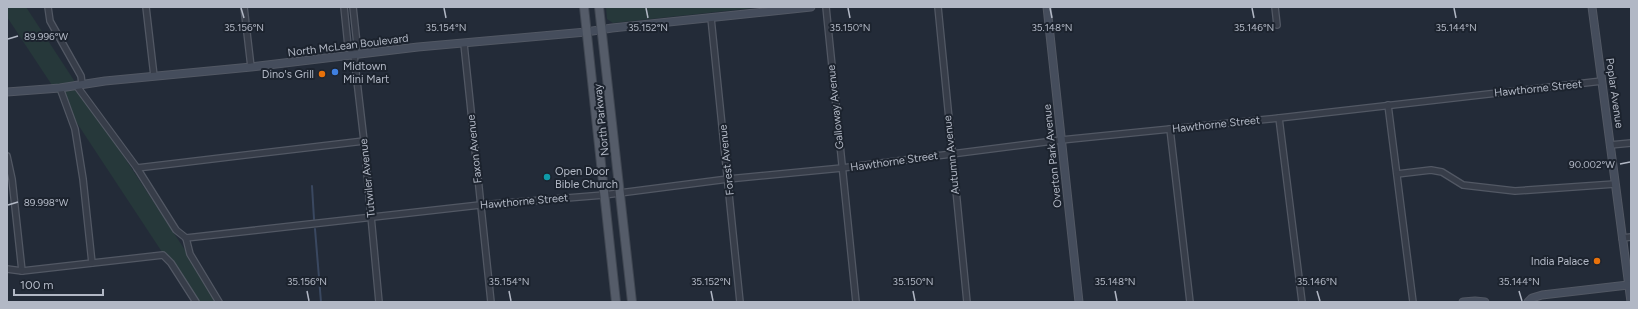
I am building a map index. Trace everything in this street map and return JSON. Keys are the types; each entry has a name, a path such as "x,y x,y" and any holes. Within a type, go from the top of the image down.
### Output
{"main road":[{"name":"North Parkway","path":"584,7 616,302"},
{"name":"North Parkway","path":"600,7 632,302"},
{"name":"North McLean Boulevard","path":"7,92 60,88 154,76 586,32 602,29 811,7"},
{"name":"Overton Park Avenue","path":"1046,7 1079,302"},
{"name":"Poplar Avenue","path":"1592,7 1631,302"},
{"path":"1528,302 1532,298 1542,295 1628,285"},
{"path":"1463,302 1485,302"}],"street":[{"path":"48,7 50,21 81,76 79,85 137,168 176,230 186,238 190,254 219,302"},
{"path":"146,7 154,76"},
{"path":"244,7 251,67"},
{"name":"Tutwiler Avenue","path":"344,7 348,46 354,55"},
{"name":"Tutwiler Avenue","path":"353,7 357,44 354,55 364,141 379,302"},
{"name":"Galloway Avenue","path":"826,7 856,302"},
{"name":"Autumn Avenue","path":"938,7 951,153 967,302"},
{"path":"1275,7 1277,25"},
{"name":"Forest Avenue","path":"711,18 740,302"},
{"name":"Faxon Avenue","path":"464,44 491,302"},
{"name":"Hawthorne Street","path":"186,238 480,205 604,195 728,179 842,168 1061,140 1279,118 1602,81"},
{"path":"60,88 75,129 83,179 92,263"},
{"path":"1388,105 1414,302"},
{"path":"1279,118 1302,302"},
{"path":"1170,129 1190,302"},
{"path":"137,168 364,141"},
{"path":"1610,145 1631,142"},
{"path":"7,156 12,179 22,271"},
{"path":"1397,174 1431,170 1442,172 1463,185 1515,191 1615,184"},
{"path":"1622,238 1631,237"},
{"path":"7,269 22,271 163,255 171,263 196,302"}],"shaded area":[{"path":"7,7 26,7 219,302 195,302 7,17"},
{"path":"606,7 763,7 613,23 607,19"}],"waterway":[{"path":"312,186 314,219"},
{"path":"315,229 321,302"}],"place":[{"name":"Midtown Mini Mart","path":"335,72"},
{"name":"Dino's Grill","path":"322,74"},
{"name":"Open Door Bible Church","path":"547,177"},
{"name":"India Palace","path":"1597,261"}]}
